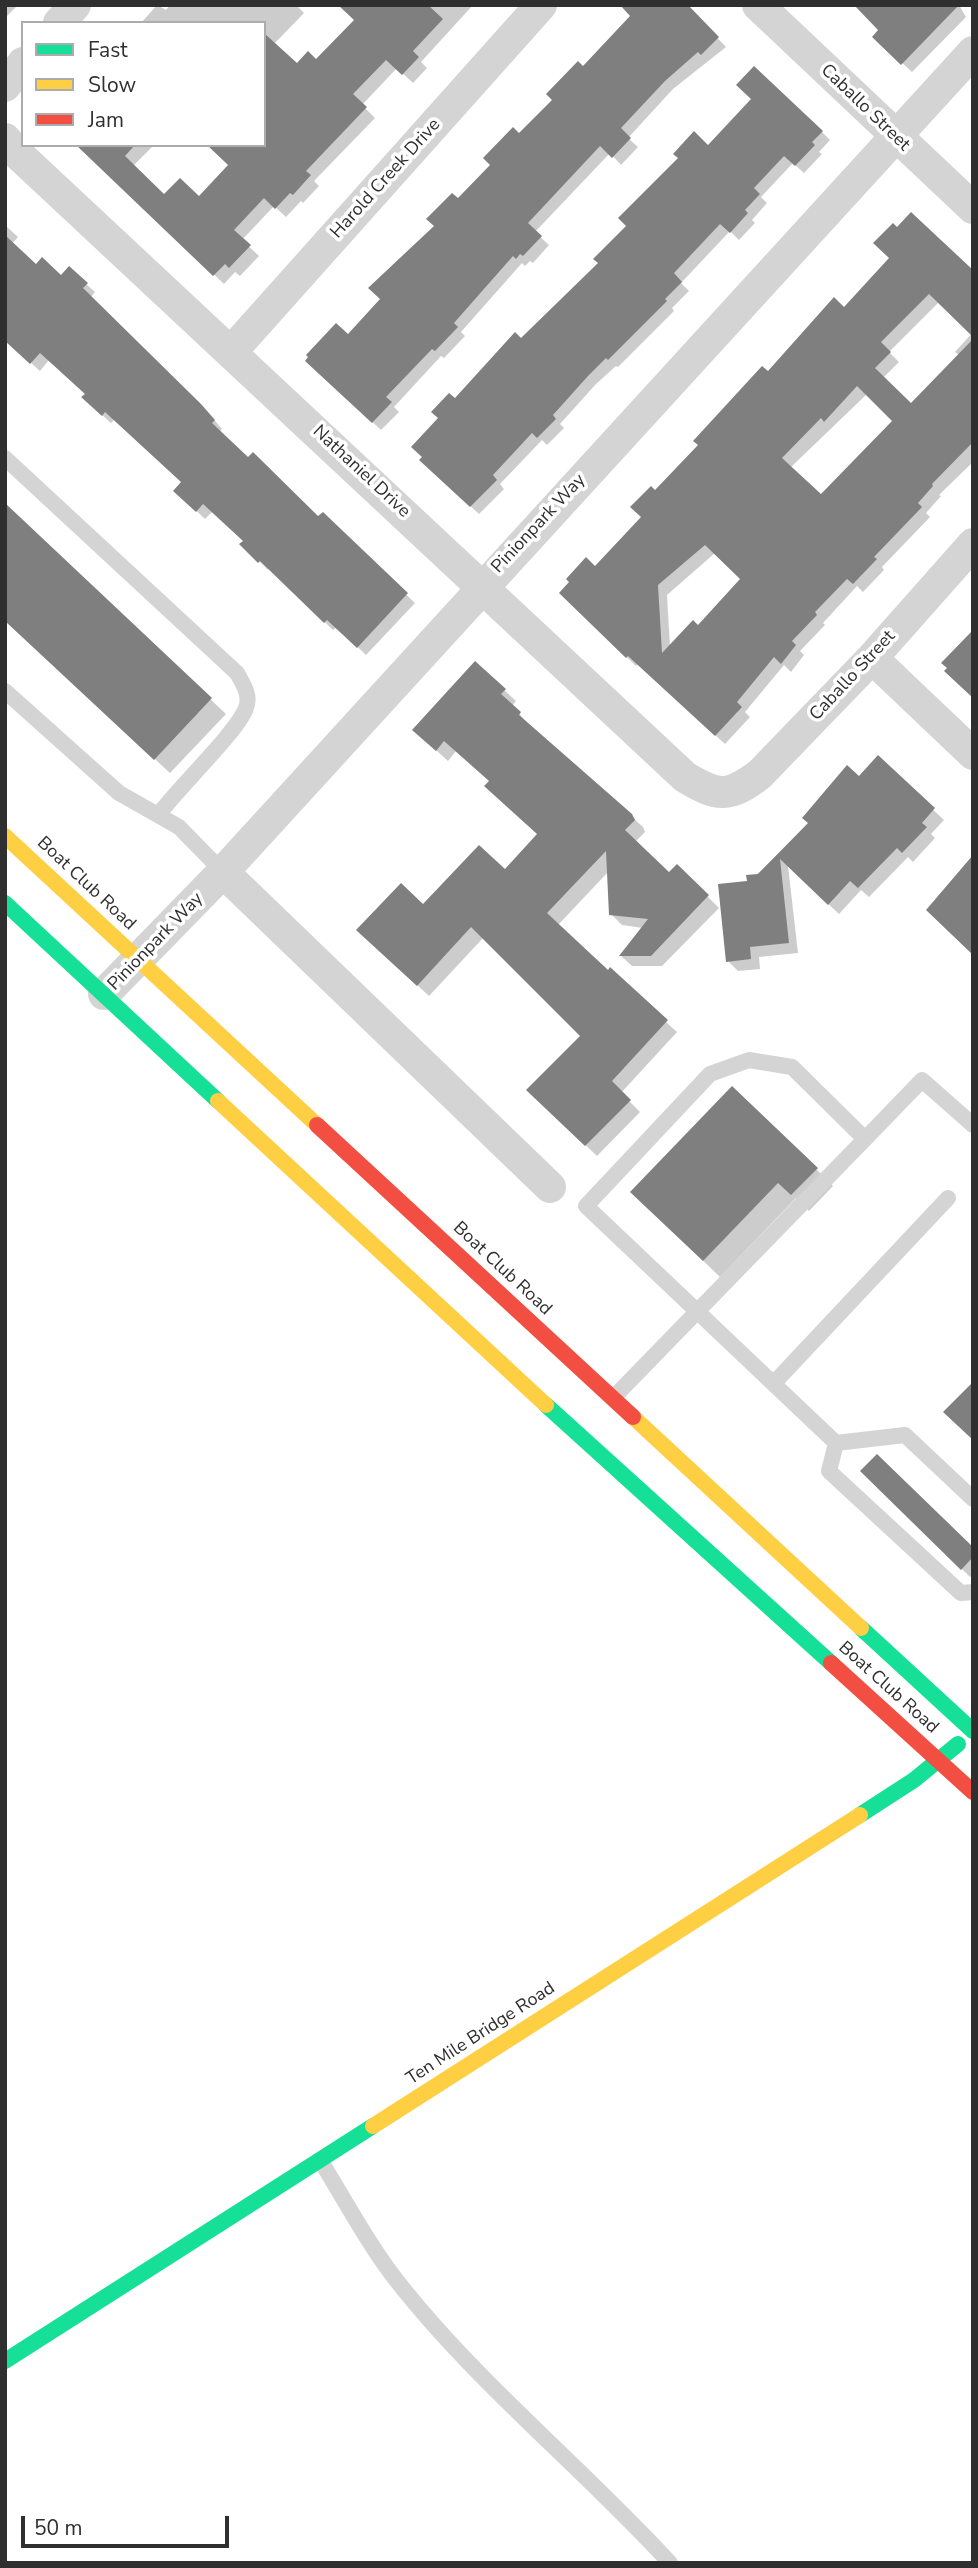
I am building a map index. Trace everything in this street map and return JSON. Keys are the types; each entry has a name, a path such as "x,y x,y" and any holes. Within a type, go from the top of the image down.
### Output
{"main road":[{"name":"Boat Club Road","path":"5,836 973,1731"},
{"name":"Boat Club Road","path":"5,902 576,1432 973,1792"},
{"name":"Ten Mile Bridge Road","path":"5,2361 940,1761 973,1731"}],"street":[{"path":"61,21 75,5"},
{"name":"Harold Creek Drive","path":"231,352 541,5"},
{"name":"Caballo Street","path":"758,5 973,208"},
{"name":"Pinionpark Way","path":"104,994 223,872 973,52"},
{"path":"5,86 21,66"},
{"name":"Nathaniel Drive","path":"5,139 685,777 707,790 723,793"},
{"name":"Caballo Street","path":"723,793 740,790 760,774 872,658 973,544"},
{"path":"872,658 973,754"},
{"path":"223,872 550,1187"}],"lane":[{"path":"5,458 237,673 248,692 246,709 229,733 159,814"},
{"path":"5,691 120,793 179,827 223,872"},
{"path":"836,1443 586,1206 710,1074 749,1060 792,1067 865,1139"},
{"path":"613,1398 922,1080 973,1125"},
{"path":"774,1383 948,1198"},
{"path":"836,1443 905,1435 973,1499"},
{"path":"836,1443 830,1471 961,1594 973,1592"},
{"path":"320,2160 395,2278 420,2309 477,2371 623,2512 670,2563"}],"building":[{"path":"338,5 428,5 443,19 413,51 419,57 402,75 386,60 353,94 367,107 306,171 311,175 293,195 290,193 275,209 264,198 234,230 251,245 229,268 225,264 213,276 78,147 133,147 125,156 164,194 180,178 199,196 228,165 209,147 266,147 266,35 297,63 308,51 316,59 354,20"},
{"path":"620,5 688,5 719,37 701,55 698,52 665,81 621,128 631,138 612,158 600,146 528,223 542,236 523,256 520,254 516,259 513,256 454,323 458,327 435,351 432,349 386,397 392,402 372,423 305,361 308,357 306,355 336,323 348,334 380,299 368,288 434,226 426,219 452,193 458,198 490,165 483,158 513,127 519,133 552,100 546,94 578,61 583,66 630,16"},
{"path":"854,5 959,5 901,65 872,37 878,30"},
{"path":"754,66 823,131 812,142 815,145 795,166 784,156 754,188 760,194 745,210 748,213 730,233 720,224 674,273 682,282 665,299 667,301 608,360 606,358 588,376 553,415 556,419 537,438 532,433 493,475 497,480 470,507 419,460 422,457 411,447 438,418 431,412 449,393 455,398 515,332 521,338 598,263 593,259 626,226 618,218 678,158 673,154 694,131 708,145 751,99 736,85"},
{"path":"911,212 973,270 973,337 929,294 881,342 891,352 875,368 911,403 973,339 973,442 932,484 918,503 922,507 874,557 877,559 853,584 847,579 815,612 817,615 792,641 796,645 781,664 774,657 737,702 742,707 715,736 628,656 626,658 559,593 569,582 566,579 586,557 595,566 641,517 630,507 651,486 655,490 698,445 693,441 762,366 768,371 834,297 844,307 889,258 873,243 893,223 897,227","holes":["857,386 892,421 821,494 782,458 821,418 824,422","705,545 740,579 698,625 693,620 662,653 658,585"]},
{"path":"5,235 36,264 42,257 61,275 69,266 88,283 83,288 201,404 215,420 212,423 248,457 253,452 318,516 323,512 408,593 357,648 327,620 324,623 260,561 258,563 239,544 243,541 203,504 196,512 173,491 181,482 105,412 102,416 81,397 85,394 40,353 30,364 5,341"},
{"path":"5,503 212,698 154,760 5,621"},
{"path":"973,630 973,698 944,671 947,668 941,663"},
{"path":"475,661 506,689 501,694 521,712 519,715 632,814 635,820 625,830 669,872 677,864 709,895 651,956 619,956 648,919 609,915 606,851 547,913 608,970 610,967 668,1020 612,1081 631,1100 585,1146 526,1090 580,1036 471,927 417,986 356,930 401,883 423,904 479,845 505,869 537,834 484,786 489,781 444,741 436,751 412,730"},
{"path":"878,755 935,808 922,823 927,827 902,853 897,848 858,888 850,881 828,905 780,859 789,943 750,947 751,959 726,962 718,884 747,881 746,875 758,874 808,823 802,818 847,765 859,776"},
{"path":"973,855 973,955 926,910"},
{"path":"732,1086 818,1168 791,1195 778,1183 703,1261 630,1192"},
{"path":"973,1382 973,1440 943,1412"},
{"path":"877,1454 973,1547 973,1557 961,1570 860,1471"}],"traffic: fast":[{"path":"5,903 218,1101"},
{"path":"546,1405 831,1663"},
{"path":"861,1628 973,1731"},
{"path":"860,1815 914,1780 958,1744"},
{"path":"5,2361 373,2126"}],"traffic: slow":[{"path":"5,836 317,1125"},
{"path":"218,1101 546,1405"},
{"path":"633,1417 861,1628"},
{"path":"373,2126 860,1815"}],"traffic: jam":[{"path":"317,1125 633,1417"},
{"path":"831,1663 973,1792"}]}
